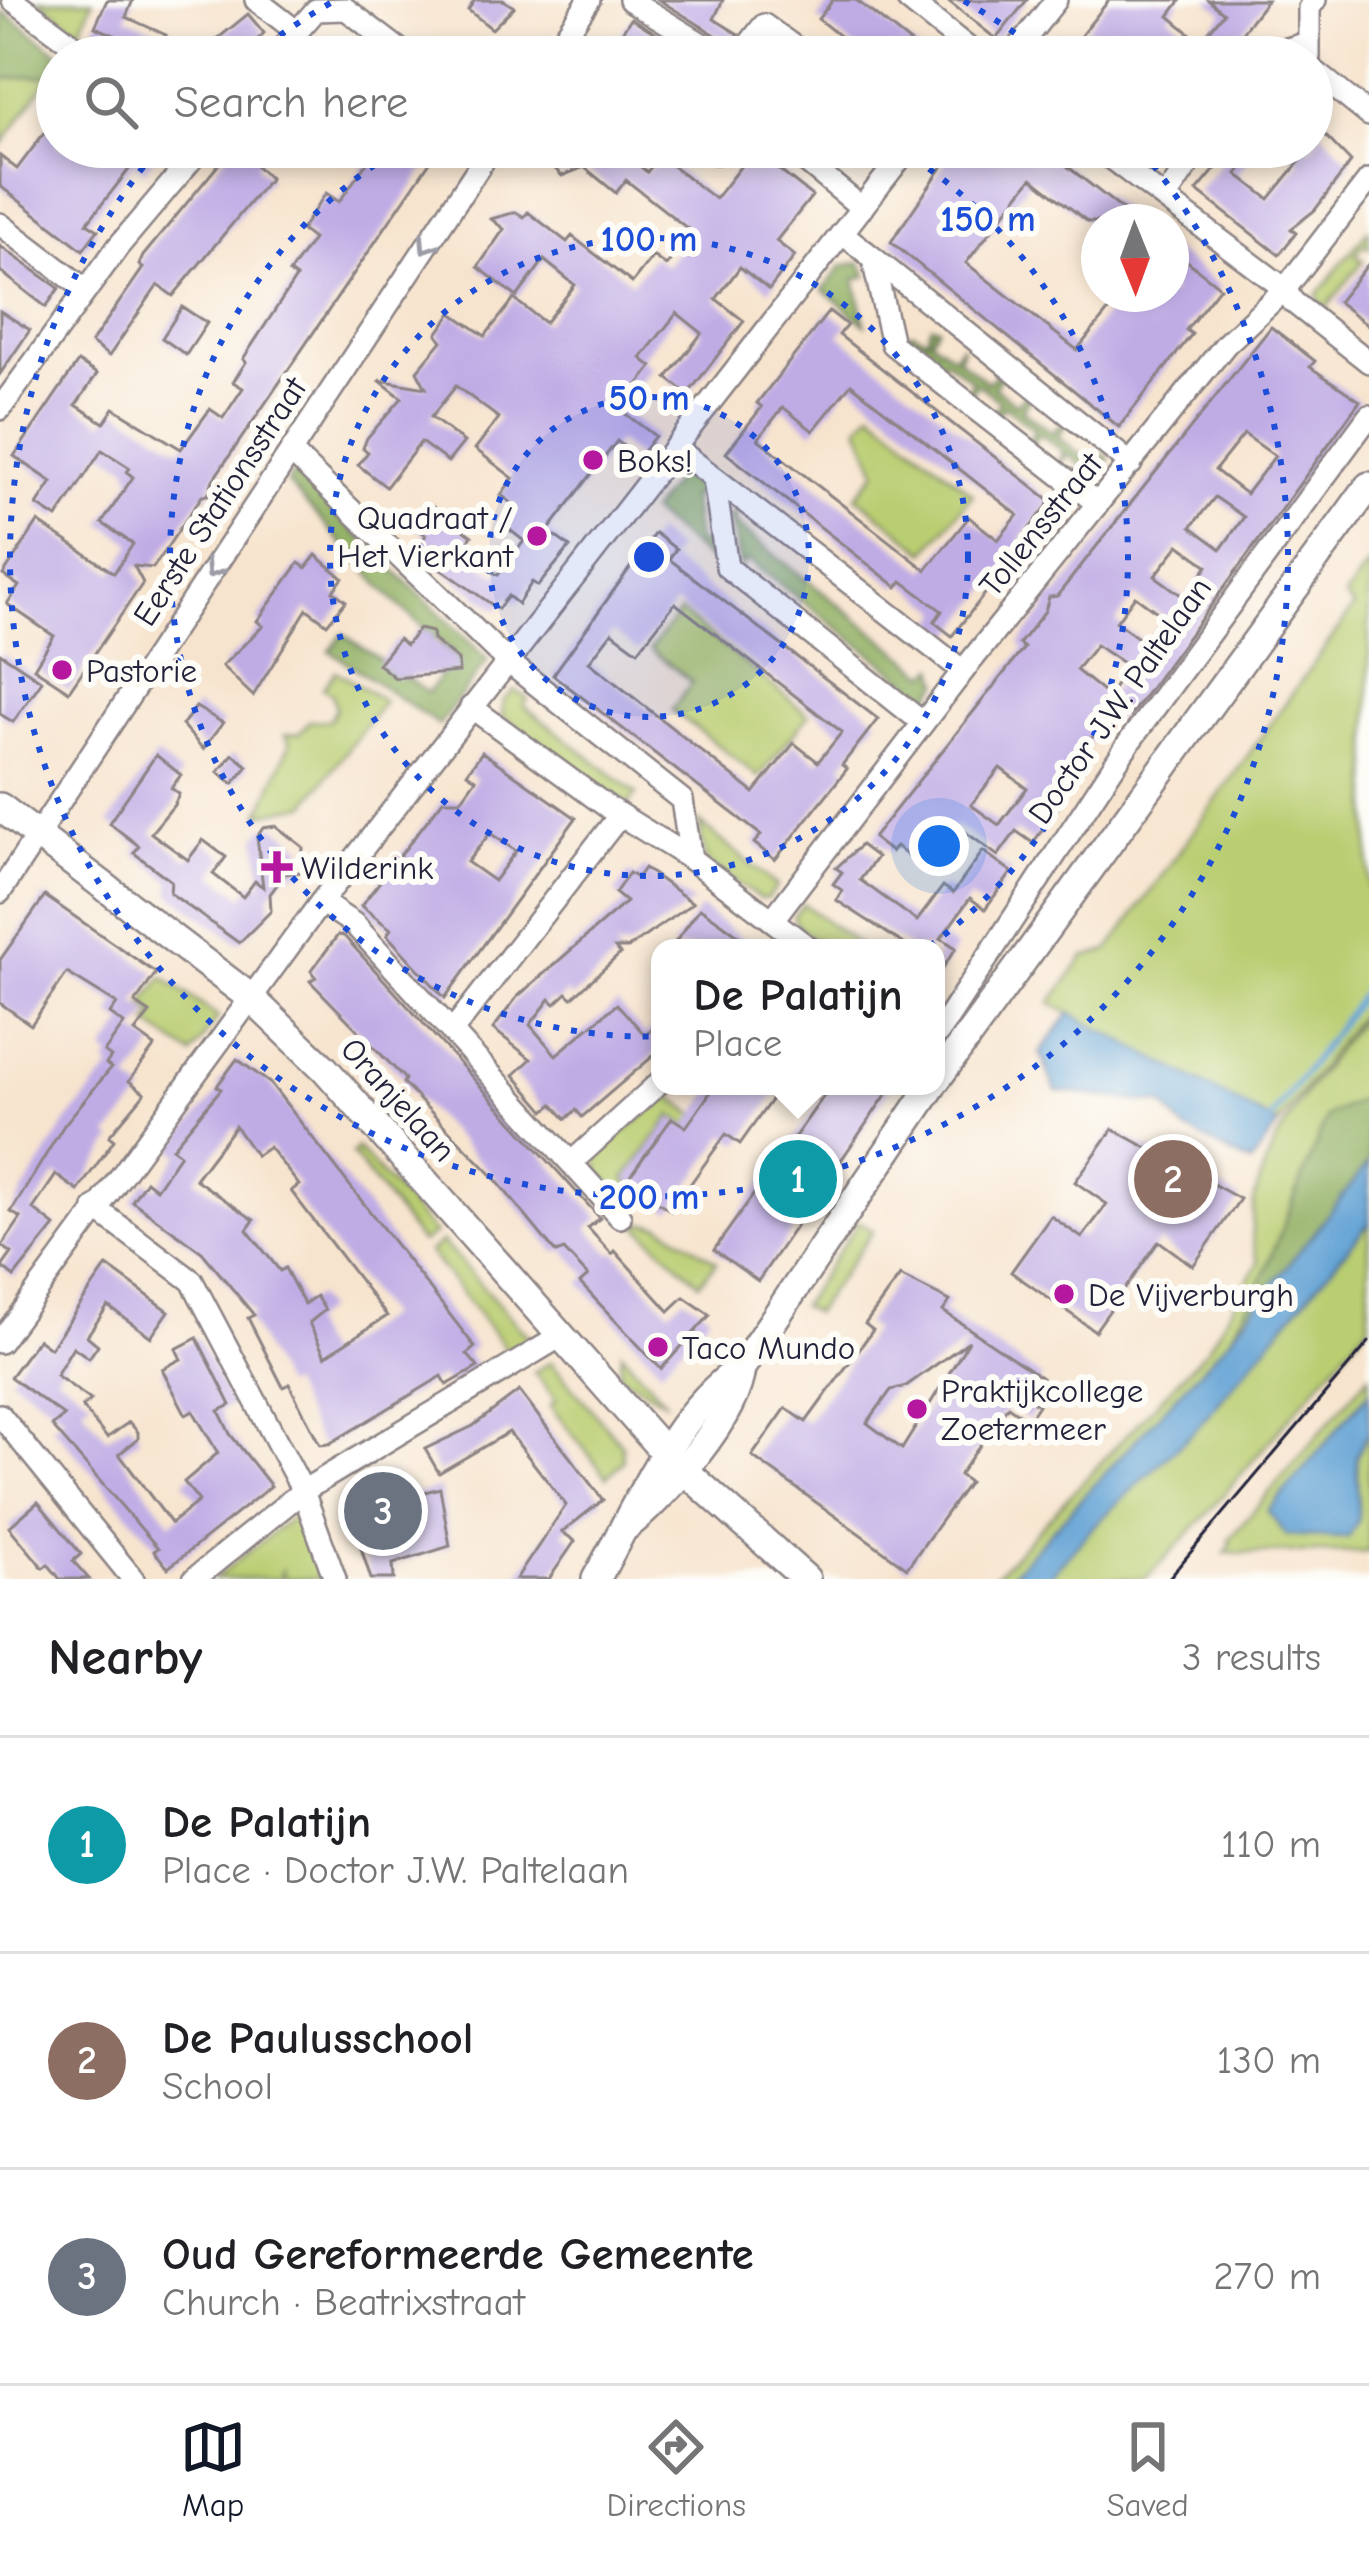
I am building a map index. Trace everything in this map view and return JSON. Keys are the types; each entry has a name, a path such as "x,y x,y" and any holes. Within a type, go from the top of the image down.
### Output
{"street":[{"path":"13,0 62,36"},
{"path":"256,0 296,31"},
{"path":"565,36 589,0"},
{"path":"908,0 952,36"},
{"path":"1028,36 1056,0"},
{"path":"1308,36 1309,8 1315,0"},
{"path":"634,3 688,36"},
{"path":"292,36 316,10 346,4 384,36"},
{"path":"755,36 764,25 779,36"},
{"path":"1333,86 1369,115"},
{"path":"0,409 86,290 185,168"},
{"name":"Eerste Stationsstraat","path":"0,892 478,168"},
{"path":"813,168 862,208"},
{"path":"0,1342 321,902 893,168"},
{"path":"1126,168 1285,289 1292,302 1369,362"},
{"path":"1166,196 1185,168"},
{"name":"Tollensstraat","path":"773,919 963,670 1226,344 1285,289 1369,180"},
{"path":"0,224 86,290"},
{"path":"842,233 1131,464"},
{"path":"872,259 892,344 1098,504"},
{"name":"Doctor J.W. Paltelaan","path":"946,1036 1130,741 1369,416"},
{"path":"676,448 963,670"},
{"path":"291,452 507,661 682,800 691,859"},
{"path":"714,479 727,567 923,723"},
{"name":"Doctor J.W. Paltelaan","path":"946,1036 1369,486"},
{"path":"471,707 620,815 691,859 773,919 792,939"},
{"name":"Oranjelaan","path":"0,807 251,998 325,1069 675,1461 806,1579"},
{"path":"454,1029 620,815"},
{"path":"321,902 354,924 454,1029 620,1217"},
{"path":"572,1162 651,1090"},
{"name":"Doctor J.W. Paltelaan","path":"596,1579 627,1526 639,1492 675,1461 717,1384 741,1368 926,1095"},
{"path":"95,1208 192,1281 304,1491 335,1579"},
{"path":"194,1579 304,1491 561,1336"},
{"path":"0,1415 133,1579"}],"green space":[{"path":"39,0 93,0 80,31"},
{"path":"4,12 36,36 36,96 0,147"},
{"path":"4,12 36,36 36,76 0,79"},
{"path":"1368,230 1369,248 1363,244 1356,255 1363,261 1324,311 1317,295"},
{"path":"860,262 867,276 855,279 865,324 823,290 842,266"},
{"path":"931,325 938,327 930,339 953,356 962,345 958,359 988,383 997,373 1001,377 994,387 1016,404 1026,395 1030,398 1022,410 1052,433 1061,423 1065,426 1058,437 1094,465 1104,454 1109,458 1103,478 1085,487 1081,484 1090,472 1068,455 1059,465 1063,451 1040,434 1032,444 1028,441 1035,430 1005,406 996,416 992,413 1000,401 978,384 968,395 965,392 973,381 944,359 935,369 929,364 937,353 916,339 908,349 902,336 913,332 926,339"},
{"path":"872,411 973,494 926,552 856,496 877,471 859,426"},
{"path":"294,473 488,660 439,725 330,651 343,634 428,693 454,655 394,601 287,483"},
{"path":"697,475 706,493 691,496 697,543 713,542 714,555 708,559 650,512 678,476"},
{"path":"735,514 735,524 928,674 936,667 940,683 929,697 919,699 909,692 913,685 748,560 741,567 729,516"},
{"path":"1369,563 1369,1002 1278,1125 1051,1003 1084,957 1108,951 1354,607 1345,597"},
{"path":"680,612 809,715 759,777 672,710 692,682 650,649"},
{"path":"336,671 384,701 306,805 260,814 290,743 285,735 300,733 310,721 330,720 336,709 333,695 323,688"},
{"path":"515,690 528,699 524,706 637,794 628,805 502,716 503,701"},
{"path":"699,822 777,886 768,898 760,899 706,861"},
{"path":"803,904 851,939 814,939 793,917"},
{"path":"163,977 218,1017 192,1055 148,1024 155,1014 143,1004"},
{"path":"1369,1007 1369,1095 1333,1115 1263,1277 1230,1338 1007,1579 992,1579 1207,1349 1259,1262 1252,1230 1255,1196 1267,1162 1305,1093"},
{"path":"668,1095 708,1125 702,1134 672,1115 625,1179 634,1187 620,1193 598,1170 597,1155"},
{"path":"1369,1095 1369,1163 1230,1338 1263,1277 1327,1116"},
{"path":"357,1148 435,1234 421,1243 352,1154"},
{"path":"859,1221 873,1231 814,1313 801,1306"},
{"path":"634,1222 661,1225 717,1262 699,1283"},
{"path":"1369,1223 1369,1324 1203,1519 1145,1579 1047,1579 1093,1527 1196,1429"},
{"path":"442,1242 534,1343 510,1354 429,1252"},
{"path":"621,1352 666,1402 620,1375"},
{"path":"551,1362 622,1445 623,1461 607,1477 550,1406 556,1400 534,1372"},
{"path":"1369,1375 1369,1392 1268,1511 1358,1520 1357,1455 1369,1431 1369,1552 1225,1553 1232,1544 1229,1540"},
{"path":"296,1514 307,1517 324,1579 284,1579 282,1571 279,1579 214,1579"}],"water":[{"path":"1070,1013 1278,1125 1251,1164 1184,1129 1163,1104 1056,1091 1040,1053"},
{"path":"1369,1163 1369,1223 1196,1429 1093,1527 1047,1579 1007,1579 1230,1338"},
{"path":"1369,1392 1369,1431 1357,1455 1358,1521 1348,1538 1286,1535 1268,1511"}],"building":[{"path":"107,0 133,0 126,17 166,35 116,36 95,27"},
{"path":"475,0 503,0 514,7 492,29 468,10"},
{"path":"659,0 723,0 714,19 738,34 717,36"},
{"path":"833,0 856,0 901,36 839,36 818,19"},
{"path":"947,0 1027,0 998,36"},
{"path":"1109,0 1181,0 1169,16 1193,36 1081,36"},
{"path":"1208,0 1267,0 1239,36 1205,36 1224,13"},
{"path":"248,14 264,33 261,36 221,36"},
{"path":"631,18 660,36 622,36"},
{"path":"1333,143 1351,162 1315,210 1291,229 1296,233 1279,255 1197,191 1216,168 1242,168 1237,174 1269,199 1294,168 1333,168"},
{"path":"36,144 36,168 130,168 87,223 98,230 83,250 0,186 0,156 17,169"},
{"path":"216,168 258,168 270,178 173,296 158,285 109,356 91,343 143,268 139,265"},
{"path":"363,168 426,168 213,480 208,495 202,496 153,568 134,566 143,583 69,691 34,668 54,636 7,604 19,586 3,575 38,522 114,573 133,544 102,523 133,477 127,472 130,468 102,450 57,518 37,505 52,482 14,456 78,362 97,374 76,405 104,423 114,408 181,449 210,409 223,418 243,388 233,382 246,362 243,359 296,278 289,273 313,239 301,230 326,193 339,202"},
{"path":"554,168 582,168 562,176"},
{"path":"585,168 642,168 647,172 675,168 715,199 739,168 777,168 812,196 776,241 795,256 769,290 740,267 716,299 744,321 688,394 667,378 702,333 677,313 641,358 652,367 619,409 655,436 638,458 617,441 548,531 570,547 538,586 532,582 518,604 508,596 498,609 437,566 419,545 426,535 413,525 429,504 472,536 460,552 498,575 524,541 505,526 518,508 501,495 513,478 475,449 499,418 456,386 431,417 464,442 448,462 421,442 386,487 358,465 368,452 363,448 367,438 402,398 379,380 426,388 417,371 442,341 437,334 452,313 485,336 514,299 545,323 575,285 544,260 517,297 478,267 504,229 491,219 516,212 524,217 528,212 567,242 572,236 632,283 653,256 666,266 692,232 626,180 616,193"},
{"path":"942,168 1070,168 1115,204 1081,204 1081,216 1032,178 966,263 1077,350 1108,312 1189,312 1189,262 1220,287 1186,330 1192,334 1119,427 891,242"},
{"path":"0,246 59,288 46,307 0,271"},
{"path":"1369,263 1369,326 1338,302"},
{"path":"182,307 207,323 186,355 162,338"},
{"path":"0,311 30,330 0,374"},
{"path":"829,311 847,325 839,335 1051,501 1020,541 1024,544 952,636 934,622 942,611 902,581 897,587 726,453 762,407 757,403","holes":["851,384 1018,515 998,540 969,517 926,570 758,439 783,407 813,431"]},
{"path":"1271,327 1315,361 1310,367 1360,401 1130,716 1123,710 1117,720 1109,714 1051,795 1061,803 1033,843 1016,831 998,856 956,825 921,867 896,846 891,852 873,838 1024,648 1019,644 1045,611 1049,597 1057,596","holes":["1244,434 1275,456 1246,494 1215,470","1215,497 1244,517 1221,549 1191,527","1179,545 1208,566 1185,598 1155,576","1135,596 1164,617 1145,643 1116,622","1096,645 1129,667 1108,696 1076,670","1000,768 1027,788 999,825 971,805"]},
{"path":"655,533 676,549 669,559 878,719 842,765 847,769 775,860 754,843 761,835 553,675","holes":["675,603 842,732 818,762 794,743 754,793 589,662 612,632 638,651"]},
{"path":"316,555 343,578 333,591 346,601 327,624 307,609 253,696 222,666 263,626 257,621 299,563 306,568"},
{"path":"419,629 432,632 433,640 458,660 459,672 395,678 378,664 398,639 406,645"},
{"path":"0,653 42,681 13,722 0,714"},
{"path":"196,707 223,723 203,749 182,725"},
{"path":"482,752 576,818 445,998 387,935 391,929 361,906 443,800 461,800 476,779 467,773","holes":["490,833 516,851 494,881 467,862"]},
{"path":"233,754 248,766 233,784 218,772"},
{"path":"156,755 181,775 171,788 179,794 174,805 151,833 188,860 203,840 226,857 213,874 243,897 255,881 263,887 257,837 263,828 276,826 303,847 302,872 285,874 270,894 271,911 239,943 170,893 171,881 134,853 139,846 109,823"},
{"path":"861,845 877,857 860,880 917,921 943,886 953,893 983,851 1012,872 985,909 970,898 942,939 896,939 836,900 843,891 833,884 842,872 836,868"},
{"path":"644,868 693,903 628,948 615,948 620,954 572,998 567,993 555,1004 550,999 530,1025 556,1055 617,1004 645,1035 651,1030 651,1058 582,1117 576,1110 566,1119 553,1104 545,1111 514,1075 531,1059 493,1029 517,997 626,902 615,893 629,873 637,878"},
{"path":"45,896 156,973 135,1003 150,1013 135,1032 155,1046 129,1081 145,1093 109,1136 114,1140 78,1191 56,1175 33,1209 55,1226 14,1277 2,1267 12,1253 2,1246 21,1218 11,1212 64,1125 111,1068 106,1064 111,1057 104,1052 124,1024 110,1014 117,1004 67,973 31,1025 0,1003 0,960"},
{"path":"700,908 743,939 678,939"},
{"path":"338,935 344,936 600,1218 588,1228 612,1254 615,1251 669,1311 684,1297 710,1315 661,1369 580,1283 588,1276 564,1250 556,1253 492,1175 310,981 316,977 311,971"},
{"path":"945,941 956,948 945,964"},
{"path":"237,1059 271,1084 475,1347 467,1354 478,1367 447,1385 442,1376 320,1445 289,1384 283,1387 248,1318 254,1315 202,1252 132,1201 146,1181 156,1189 180,1154 172,1148 221,1089 217,1086","holes":["235,1126 256,1156 269,1147 299,1185 291,1191 387,1316 325,1356 309,1323 325,1310 316,1296 304,1304 285,1268 280,1271 247,1230 254,1220 195,1179"]},
{"path":"709,1095 775,1095 740,1144 726,1134 671,1211 627,1180 672,1118 686,1127"},
{"path":"825,1095 886,1095 758,1281 714,1250"},
{"path":"1113,1129 1240,1199 1193,1266 1159,1241 1095,1331 1011,1272 1051,1216 1082,1238 1107,1204 1075,1182"},
{"path":"107,1266 169,1311 151,1337 108,1306 87,1336 98,1345 89,1358 73,1347 56,1375 91,1400 82,1407 107,1438 129,1422 138,1432 138,1439 119,1454 171,1523 199,1501 184,1482 218,1453 193,1411 186,1415 162,1369 181,1359 176,1349 197,1338 231,1405 219,1411 230,1434 271,1486 168,1568 154,1551 158,1548 52,1426 64,1416 10,1377 38,1339 50,1348"},
{"path":"900,1276 950,1301 943,1311 1042,1378 1028,1398 1038,1405 1028,1420 1008,1406 959,1475 969,1482 907,1568 752,1456 786,1408 806,1422 873,1330 865,1324","holes":["969,1341 902,1449 867,1423 891,1390 906,1386"]},
{"path":"519,1391 603,1500 562,1532 575,1541 549,1579 516,1579 566,1505 509,1432 439,1473 425,1449 473,1426"},
{"path":"391,1473 405,1497 440,1488 450,1546 393,1564 394,1579 371,1579 351,1517 385,1505 373,1484"},
{"path":"38,1502 81,1554 73,1561 89,1579 60,1579 48,1564 43,1568 9,1527"}],"waterway":[{"path":"1270,1120 1369,984"}],"tram line":[{"path":"1168,1579 1369,1342"}],"place":[{"name":"Boks!","path":"593,460"},
{"name":"Quadraat / Het Vierkant","path":"537,536"},
{"name":"Pastorie","path":"62,670"},
{"name":"Wilderink","path":"277,867"},
{"name":"De Palatijn","path":"798,1179"},
{"name":"De Paulusschool","path":"1173,1179"},
{"name":"De Vijverburgh","path":"1064,1294"},
{"name":"Taco Mundo","path":"658,1347"},
{"name":"Praktijkcollege Zoetermeer","path":"917,1409"},
{"name":"Oud Gereformeerde Gemeente","path":"383,1511"}]}
